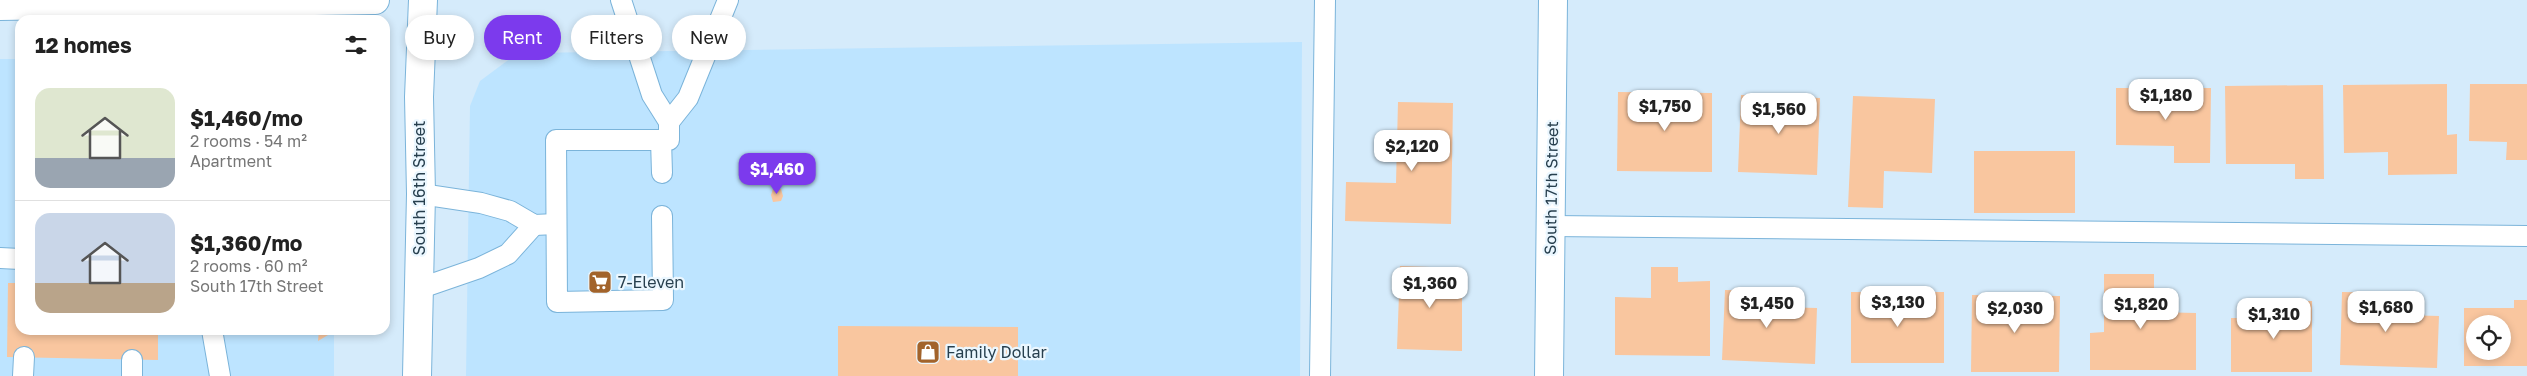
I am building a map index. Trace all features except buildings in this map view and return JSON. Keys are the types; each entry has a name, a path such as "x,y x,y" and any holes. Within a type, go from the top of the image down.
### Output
{"main road":[{"path":"0,6 376,0"},
{"name":"South 16th Street","path":"416,376 421,194 419,97 423,0"},
{"name":"South 17th Street","path":"1549,376 1553,0"}],"lane":[{"path":"621,0 665,131 662,173"},
{"path":"665,131 688,98 728,0"},
{"path":"1320,376 1325,0"},
{"path":"662,216 663,300 556,302 556,140 665,131"},
{"path":"421,194 488,205 510,211 534,224 556,224"},
{"path":"418,289 479,268 508,254 534,224"},
{"path":"1551,226 2527,236"},
{"path":"0,258 15,259"},
{"path":"213,335 220,376"}],"shaded area":[{"path":"1302,42 1300,376 466,376 470,106 480,81 508,60 561,60 561,53 571,52 571,60 662,60 662,51 672,51 672,60 746,60 746,50"},
{"path":"0,59 15,59 15,335 334,335 334,376 0,376"}],"place":[{"name":"7-Eleven","path":"600,282"},
{"name":"Family Dollar","path":"928,352"}]}
